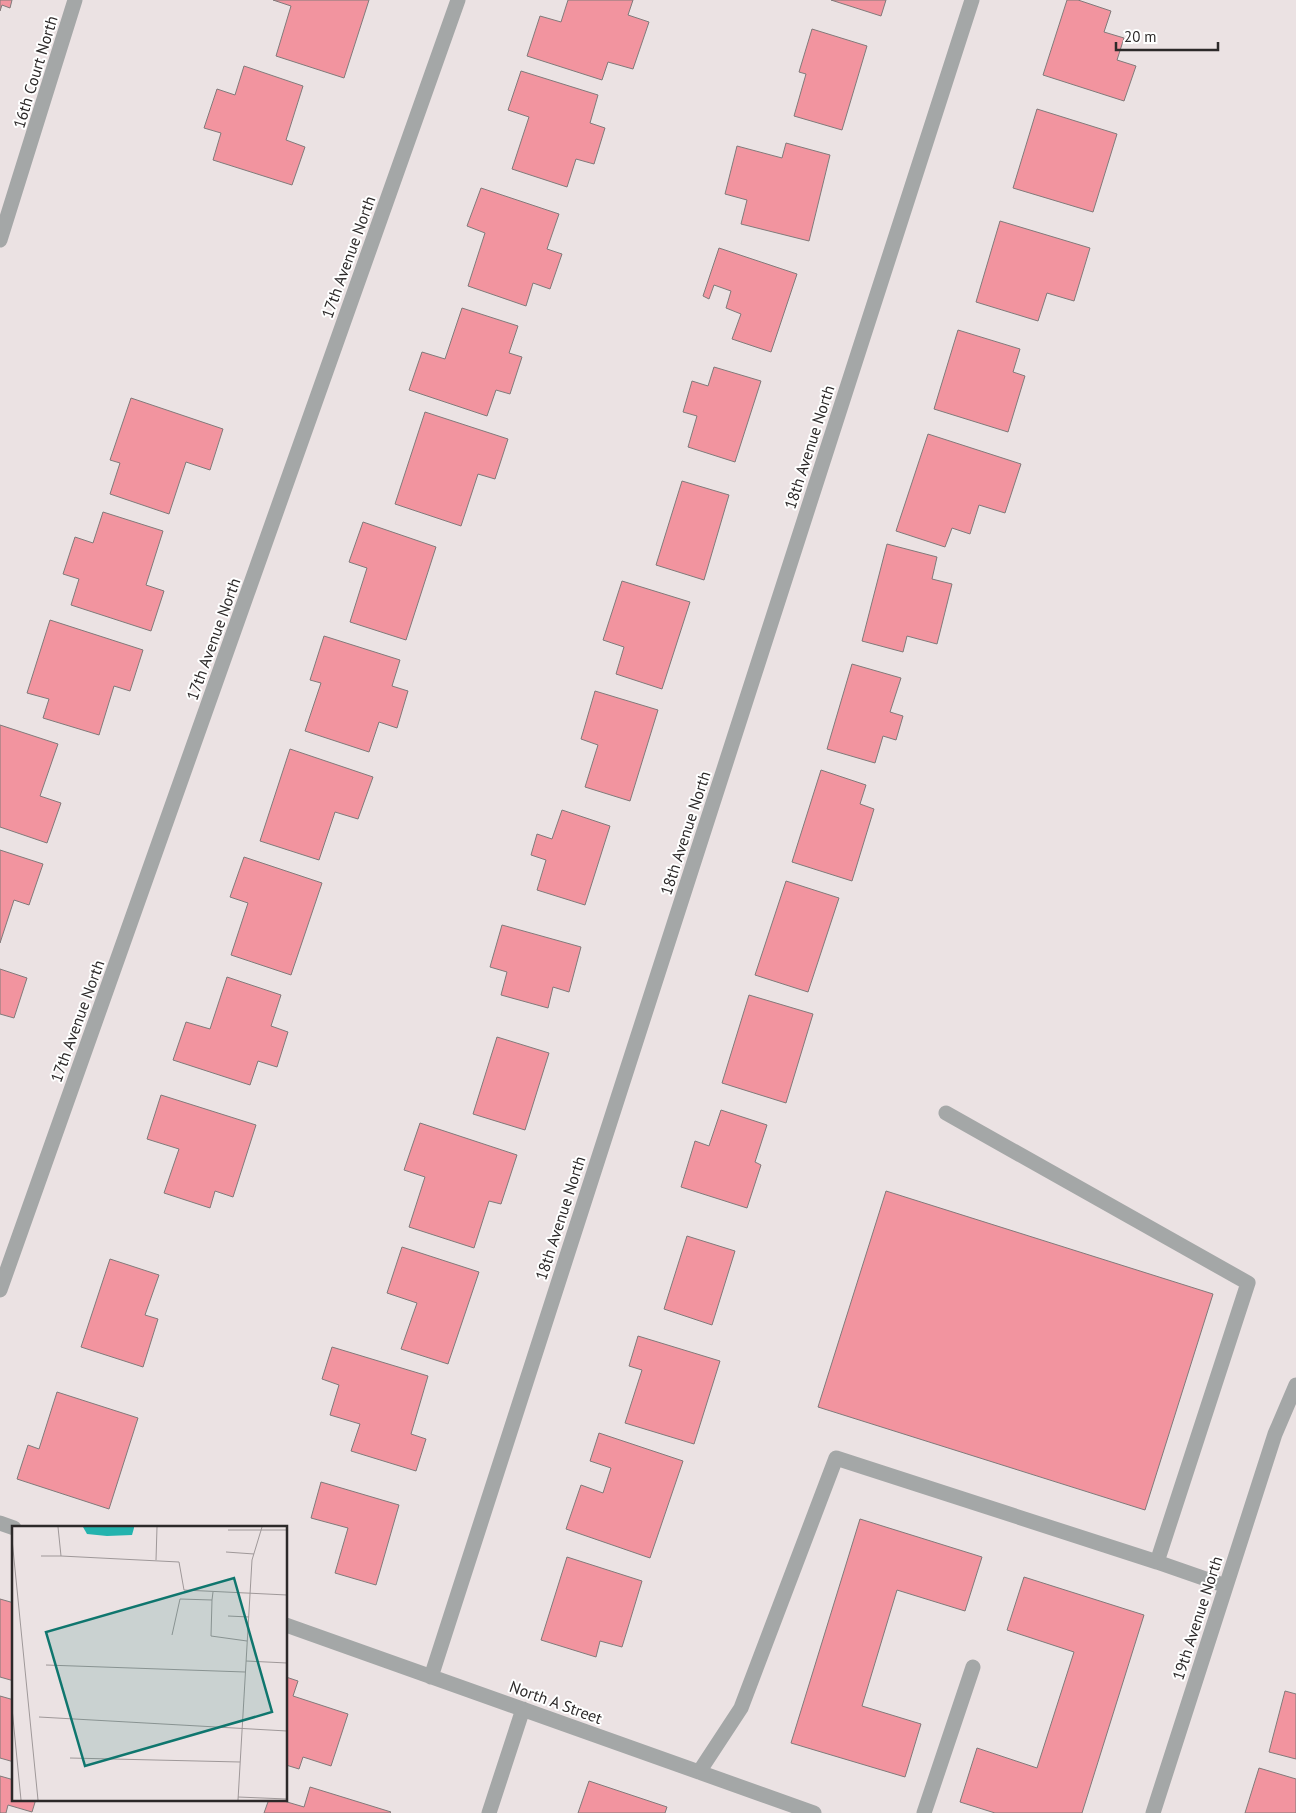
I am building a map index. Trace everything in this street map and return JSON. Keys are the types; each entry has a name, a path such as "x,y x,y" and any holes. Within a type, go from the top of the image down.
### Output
{"street":[{"name":"16th Court North","path":"0,240 76,0"},
{"name":"17th Avenue North","path":"0,1290 458,0"},
{"name":"18th Avenue North","path":"431,1676 972,0"},
{"path":"946,1112 1248,1283 1157,1562"},
{"name":"19th Avenue North","path":"1153,1813 1275,1434 1296,1385"},
{"path":"698,1772 741,1708 836,1458 1226,1586"},
{"path":"0,1523 12,1527"},
{"name":"North A Street","path":"288,1626 814,1813"},
{"path":"924,1813 973,1667"},
{"path":"489,1813 523,1709"}],"building":[{"path":"0,0 12,0 10,8 2,5 0,11"},
{"path":"273,0 369,0 344,78 276,56 291,6"},
{"path":"568,0 633,0 628,15 649,22 633,69 608,62 602,80 527,56 540,16 561,22"},
{"path":"831,0 886,0 881,16"},
{"path":"1067,0 1078,0 1111,11 1104,32 1124,38 1117,60 1136,66 1124,101 1043,75"},
{"path":"812,29 867,46 842,130 794,116 806,74 799,72"},
{"path":"244,66 303,86 286,140 305,147 292,185 213,160 221,133 204,128 217,89 235,95"},
{"path":"521,71 598,95 590,123 605,128 594,164 576,159 567,187 512,169 529,117 508,110"},
{"path":"1037,109 1117,134 1093,212 1013,188"},
{"path":"786,143 830,155 809,241 741,224 747,200 725,194 737,146 782,158"},
{"path":"481,188 559,214 547,249 562,254 550,289 533,283 526,306 468,286 485,233 467,226"},
{"path":"1000,221 1090,248 1074,301 1047,293 1038,321 976,302"},
{"path":"719,248 797,274 771,352 732,339 741,314 726,308 731,291 714,285 709,299 703,296"},
{"path":"462,308 518,326 509,353 522,357 510,394 496,390 487,416 409,390 422,352 445,359"},
{"path":"958,330 1020,349 1013,372 1025,376 1008,432 934,409"},
{"path":"714,367 761,381 735,462 688,447 697,416 683,412 692,381 708,386"},
{"path":"131,398 223,429 210,470 186,462 169,514 110,494 120,463 110,460"},
{"path":"425,412 508,439 495,479 478,474 461,526 395,504"},
{"path":"928,434 1021,464 1005,513 979,505 970,534 952,528 945,547 896,531"},
{"path":"682,481 729,495 704,580 656,565"},
{"path":"103,512 163,531 146,585 164,591 151,631 71,605 79,579 63,574 75,537 93,543"},
{"path":"363,522 436,547 406,640 350,622 367,568 349,562"},
{"path":"887,544 937,557 932,579 952,584 937,644 907,636 903,652 862,641"},
{"path":"622,581 690,602 662,689 616,674 624,647 603,640"},
{"path":"50,620 143,650 130,691 114,686 99,735 43,718 49,699 27,693"},
{"path":"324,636 400,660 392,686 408,691 397,728 379,722 369,752 305,731 321,683 310,680"},
{"path":"852,664 901,678 890,712 903,716 896,740 883,736 875,763 827,749"},
{"path":"595,691 658,710 630,801 585,787 598,745 581,739"},
{"path":"0,725 58,744 40,796 61,803 47,843 0,827"},
{"path":"290,749 373,777 358,819 335,812 319,860 260,841"},
{"path":"821,770 866,785 860,804 874,809 852,881 792,862"},
{"path":"562,810 610,826 585,905 537,890 546,860 531,855 537,834 552,839"},
{"path":"0,850 43,864 29,905 14,900 0,943"},
{"path":"244,857 322,883 291,975 231,955 248,903 230,897"},
{"path":"786,881 839,898 808,992 755,975"},
{"path":"502,925 581,947 569,992 553,987 548,1008 501,995 507,972 490,967"},
{"path":"0,969 27,978 14,1018 0,1014"},
{"path":"227,977 281,995 271,1026 288,1032 277,1067 258,1061 250,1085 173,1060 186,1022 210,1029"},
{"path":"749,995 813,1014 786,1103 722,1083"},
{"path":"497,1037 549,1053 525,1130 473,1114"},
{"path":"161,1095 256,1125 233,1197 215,1191 210,1208 164,1193 179,1149 147,1139"},
{"path":"721,1110 767,1125 755,1162 761,1165 747,1208 681,1187 695,1141 709,1146"},
{"path":"420,1123 517,1155 501,1204 489,1201 474,1248 409,1227 425,1177 404,1170"},
{"path":"886,1191 1213,1294 1145,1510 818,1407"},
{"path":"687,1236 735,1251 712,1325 664,1309"},
{"path":"402,1247 479,1272 448,1364 401,1349 417,1303 387,1293"},
{"path":"110,1259 159,1275 145,1315 158,1319 143,1367 81,1347"},
{"path":"638,1336 720,1361 694,1444 625,1423 642,1370 629,1366"},
{"path":"332,1347 428,1376 411,1434 426,1439 416,1471 351,1451 360,1424 330,1415 339,1385 322,1379"},
{"path":"57,1392 138,1418 109,1509 17,1479 28,1445 39,1449"},
{"path":"599,1433 683,1461 650,1558 566,1529 581,1485 603,1493 611,1468 590,1461"},
{"path":"321,1482 399,1505 376,1585 335,1573 348,1528 311,1518"},
{"path":"860,1519 982,1557 965,1611 897,1590 862,1706 921,1724 905,1777 791,1743"},
{"path":"567,1557 642,1581 622,1647 600,1641 596,1657 541,1640"},
{"path":"1024,1577 1144,1615 1082,1813 995,1813 960,1802 977,1748 1037,1768 1074,1652 1007,1630"},
{"path":"0,1599 12,1602 12,1680 0,1677"},
{"path":"288,1678 298,1681 293,1696 348,1714 331,1766 303,1757 299,1769 288,1766"},
{"path":"1285,1691 1296,1694 1296,1759 1269,1752"},
{"path":"0,1696 12,1699 12,1761 0,1758"},
{"path":"1259,1768 1296,1779 1296,1813 1245,1813"},
{"path":"0,1776 12,1779 12,1800 36,1800 32,1812 8,1805 6,1813 0,1813"},
{"path":"589,1781 667,1807 665,1813 578,1813"},
{"path":"310,1787 391,1812 264,1813 269,1800 280,1800 304,1807"}]}
